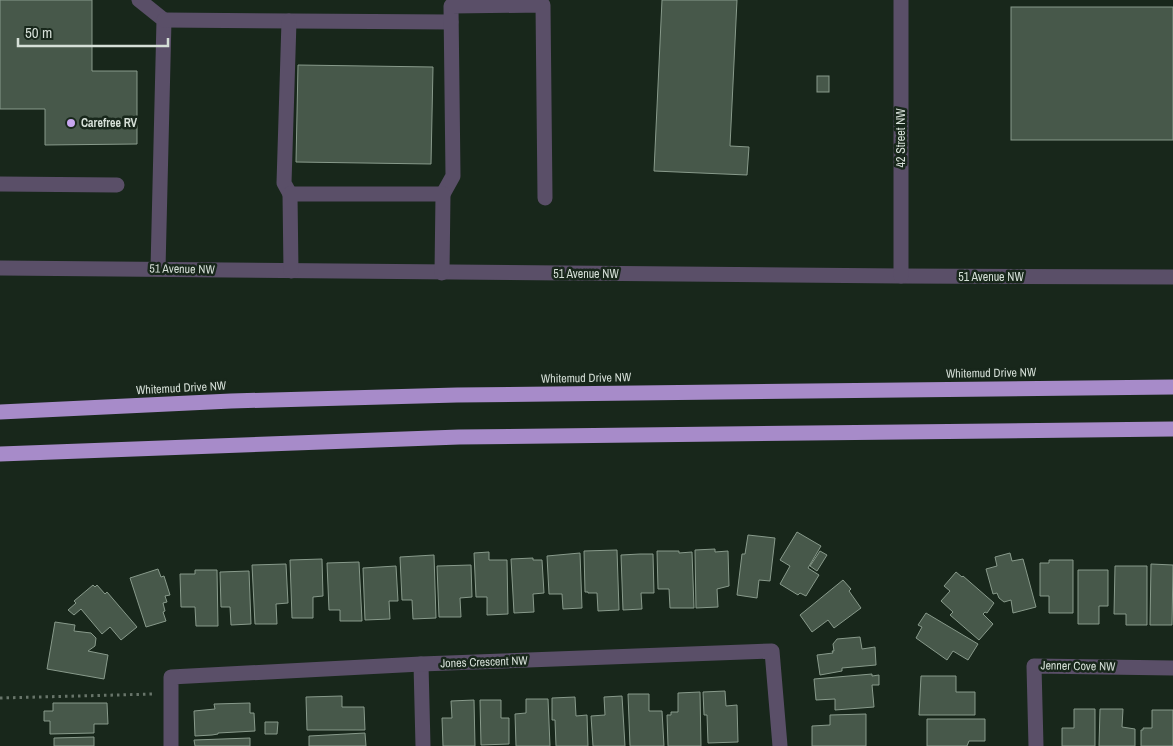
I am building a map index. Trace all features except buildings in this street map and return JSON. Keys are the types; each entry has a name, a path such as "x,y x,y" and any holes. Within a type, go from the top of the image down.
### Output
{"highway":[{"name":"Whitemud Drive NW","path":"0,412 230,401 457,395 1173,386"},
{"path":"0,454 459,436 1173,429"}],"street":[{"path":"139,0 164,20 451,22"},
{"name":"42 Street NW","path":"901,0 901,276"},
{"path":"442,273 442,194 453,176 451,6 543,5 545,198"},
{"path":"158,269 164,20"},
{"path":"289,21 284,183 290,194 291,271"},
{"path":"0,184 117,184"},
{"path":"290,194 442,194"},
{"name":"51 Avenue NW","path":"0,268 442,273 1173,277"},
{"name":"Jones Crescent NW","path":"171,746 171,677 421,664 772,652 780,746"},
{"path":"421,664 423,746"},
{"name":"Jenner Cove NW","path":"1036,746 1034,666 1173,668"}],"path":[{"path":"0,698 171,694"}],"place":[{"name":"Carefree RV","path":"71,123"}]}
